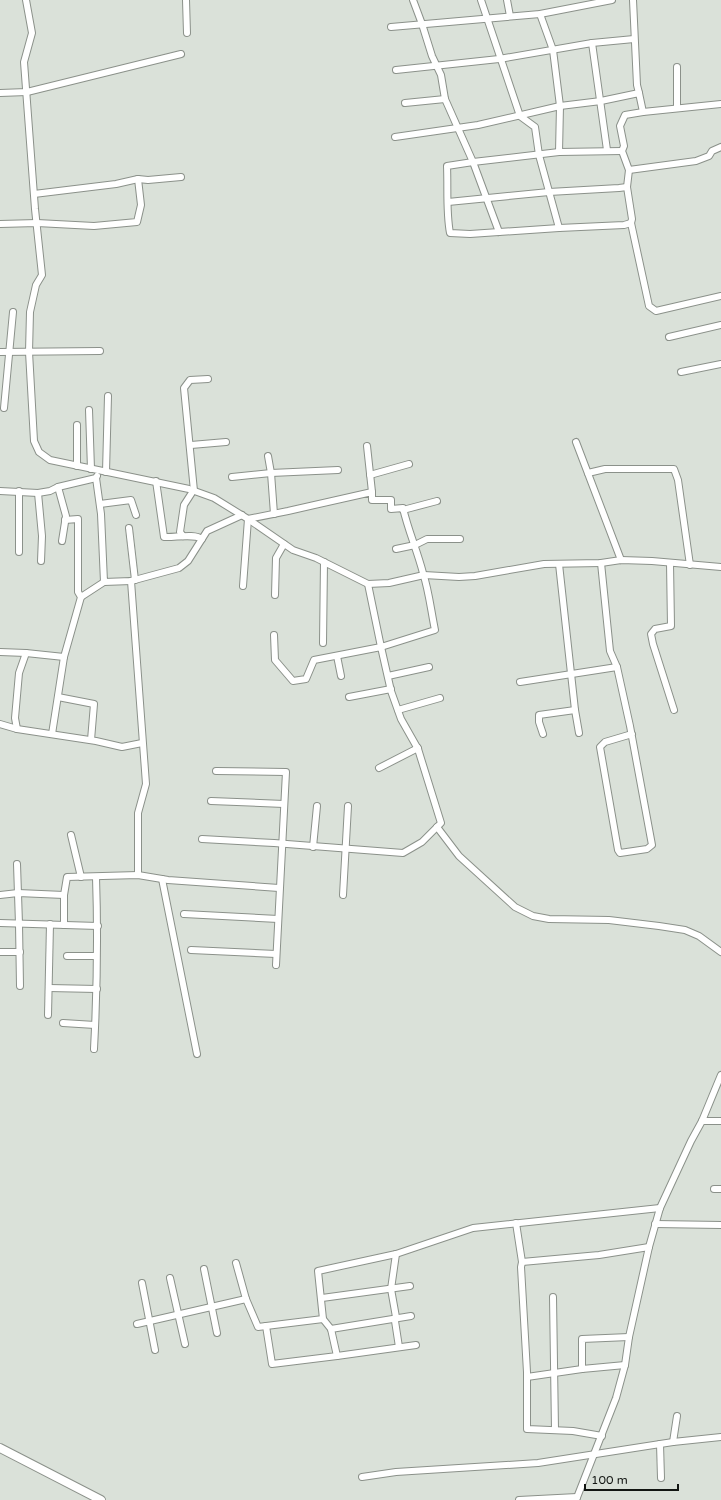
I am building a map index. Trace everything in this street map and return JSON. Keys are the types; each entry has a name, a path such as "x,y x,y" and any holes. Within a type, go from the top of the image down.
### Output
{"street":[{"path":"26,0 32,33 24,62 42,275 36,285 30,312 29,352 34,441 39,452 50,460 103,472 156,481 214,498 293,550 316,558 368,584 389,583 424,575 459,577 474,576 544,564 601,563 621,560 721,567"},
{"path":"186,0 187,33"},
{"path":"413,0 432,56 441,75 445,99 486,197 498,232"},
{"path":"481,0 520,116 535,128 539,156 560,228"},
{"path":"507,0 510,16"},
{"path":"391,28 540,14 612,0"},
{"path":"633,0 637,85 643,112"},
{"path":"540,14 553,50 560,106 559,152"},
{"path":"396,70 502,59 592,43 634,39"},
{"path":"592,43 601,101 606,150"},
{"path":"0,93 27,92 181,54"},
{"path":"677,67 677,108"},
{"path":"396,137 458,128 520,116 560,106 601,101 639,93"},
{"path":"405,103 445,99"},
{"path":"721,104 624,115 620,126 624,146 622,151 629,170 627,186 632,219 631,223 649,306 656,311 721,296"},
{"path":"629,170 696,161 710,156 712,151 721,147"},
{"path":"622,151 606,150 559,152 539,156 472,162 447,166 447,219 450,233 470,234 624,225 631,223"},
{"path":"34,194 116,184 138,179 148,180 181,177"},
{"path":"0,224 37,223 94,226 138,222 141,205 138,179"},
{"path":"448,202 486,197 619,188 627,186"},
{"path":"4,408 13,312"},
{"path":"669,337 721,326"},
{"path":"0,352 100,351"},
{"path":"681,372 721,364"},
{"path":"183,536 180,532 184,505 194,491 184,388 190,380 208,379"},
{"path":"0,491 38,493 50,491 58,487 96,478 103,472 108,396"},
{"path":"90,410 90,469"},
{"path":"77,425 77,466"},
{"path":"190,445 226,442"},
{"path":"576,442 621,560"},
{"path":"367,446 372,500 391,500 391,509 403,508 403,510 438,501"},
{"path":"268,456 271,473 274,514"},
{"path":"370,475 409,464"},
{"path":"588,473 606,469 674,469 678,480 690,565"},
{"path":"232,477 271,473 338,470"},
{"path":"96,478 100,504 104,582"},
{"path":"156,481 164,537 173,538 183,536 199,537 202,539"},
{"path":"58,487 66,516 62,541"},
{"path":"19,491 19,552"},
{"path":"248,519 372,492"},
{"path":"38,493 42,536 41,561"},
{"path":"100,504 131,500 136,515"},
{"path":"274,635 275,660 293,681 306,679 314,660 381,647 435,630 424,575 409,534 403,510"},
{"path":"52,734 64,657 81,597 104,582 133,580 179,568 188,561 207,531 242,515"},
{"path":"65,520 78,519 78,592 81,597"},
{"path":"242,586 248,519"},
{"path":"129,528 142,743 146,784 138,813 138,875"},
{"path":"396,549 414,545 427,539 460,539"},
{"path":"275,595 276,558 284,544"},
{"path":"323,643 324,562"},
{"path":"601,563 610,651 617,667 632,734 652,845 647,849 620,853 618,850 600,747 605,742 632,734"},
{"path":"670,563 671,626 655,629 651,634 674,710"},
{"path":"559,564 575,710 579,733"},
{"path":"202,839 403,853 422,842 442,823 418,748 401,719 391,689 368,584"},
{"path":"0,652 26,652 64,657"},
{"path":"17,729 15,718 19,674 26,652"},
{"path":"337,656 341,676"},
{"path":"388,676 429,667"},
{"path":"520,682 617,667"},
{"path":"349,697 391,689"},
{"path":"58,697 94,704 91,740"},
{"path":"398,710 440,698"},
{"path":"543,734 539,722 539,715 575,710"},
{"path":"0,724 17,729 91,740 122,747 142,743"},
{"path":"379,768 418,748"},
{"path":"216,771 286,772 276,965"},
{"path":"212,801 284,804"},
{"path":"313,846 318,806"},
{"path":"343,895 348,806"},
{"path":"437,827 459,856 515,907 533,916 549,919 609,920 685,930 699,936 721,952"},
{"path":"71,835 81,877"},
{"path":"17,864 20,924 20,986"},
{"path":"64,925 64,896 67,877 138,875 162,879 279,888"},
{"path":"94,1049 98,926 96,877"},
{"path":"162,879 198,1054"},
{"path":"0,895 18,893 64,896"},
{"path":"184,914 278,919"},
{"path":"0,923 98,926"},
{"path":"48,1015 50,924"},
{"path":"191,950 276,954"},
{"path":"0,952 20,952"},
{"path":"67,956 96,956"},
{"path":"49,988 97,989"},
{"path":"63,1023 95,1025"},
{"path":"519,1500 576,1498 616,1398 625,1365 629,1337 648,1246 660,1208 691,1141 702,1121 721,1076"},
{"path":"702,1121 721,1121"},
{"path":"337,1356 331,1329 323,1319 318,1271 396,1254 473,1228 660,1208"},
{"path":"516,1223 522,1262 521,1268 527,1377 527,1429 582,1431 602,1436"},
{"path":"655,1224 721,1225"},
{"path":"522,1262 599,1255 648,1246"},
{"path":"396,1254 391,1289 399,1347"},
{"path":"236,1263 246,1299 258,1327 323,1319"},
{"path":"204,1269 217,1333"},
{"path":"170,1278 185,1344"},
{"path":"142,1283 155,1350"},
{"path":"322,1298 410,1286"},
{"path":"553,1297 552,1319 555,1373 555,1430"},
{"path":"137,1324 246,1299"},
{"path":"331,1329 411,1316"},
{"path":"266,1326 272,1364 416,1345"},
{"path":"582,1369 582,1339 629,1337"},
{"path":"527,1377 582,1369 625,1365"},
{"path":"673,1442 677,1416"},
{"path":"362,1477 403,1472 538,1463 593,1456 673,1442 721,1437"},
{"path":"660,1444 661,1478"},
{"path":"0,1448 101,1500"}]}
